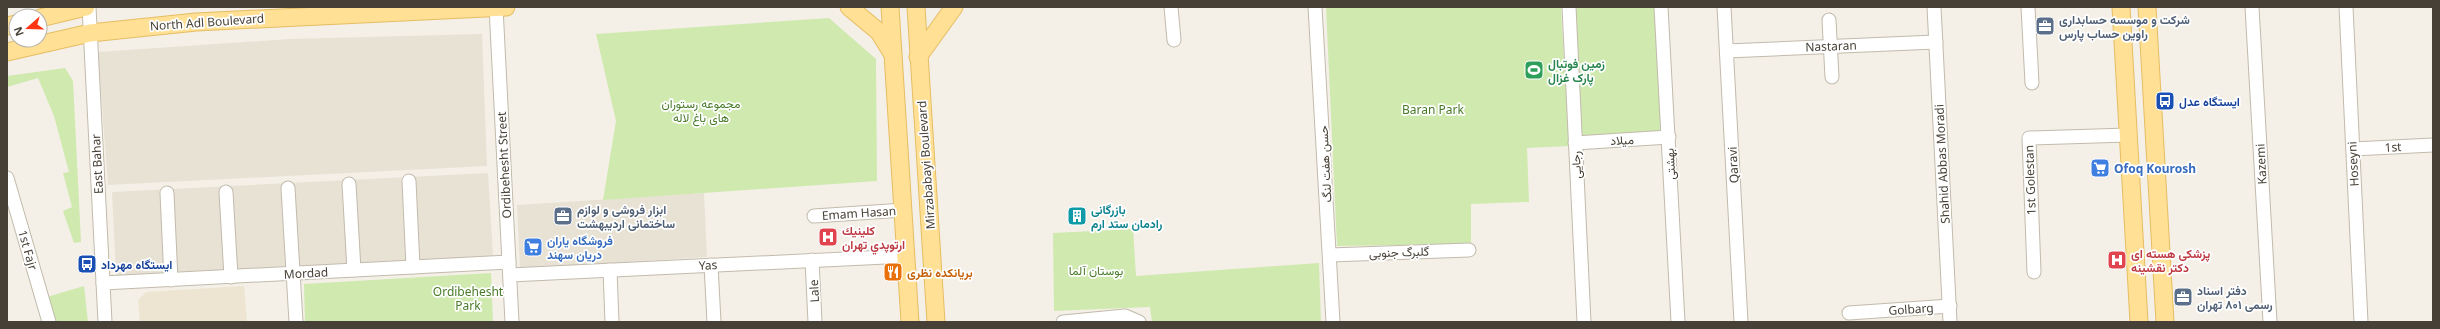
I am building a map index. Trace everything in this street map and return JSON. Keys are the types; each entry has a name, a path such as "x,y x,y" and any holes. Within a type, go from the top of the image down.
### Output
{"main road":[{"path":"48,16 86,7"},
{"name":"North Adl Boulevard","path":"7,52 90,33 196,22 506,7"},
{"path":"849,7 879,32 894,56"},
{"name":"Mirzababayi Boulevard","path":"890,7 910,322"},
{"name":"Mirzababayi Boulevard","path":"916,7 936,322"},
{"path":"918,57 954,7"},
{"path":"2121,7 2139,322"},
{"path":"2148,7 2165,322"}],"street":[{"name":"East Bahar","path":"89,7 105,322"},
{"path":"1172,7 1174,40"},
{"name":"حسن هفت لنگ","path":"1316,7 1333,322"},
{"name":"رجایی","path":"1568,7 1584,322"},
{"name":"بهشتی","path":"1661,7 1678,322"},
{"name":"Qaravi","path":"1724,7 1741,322"},
{"name":"Shahid Abbas Moradi","path":"1934,7 1950,322"},
{"path":"2028,7 2032,83"},
{"name":"Kazemi","path":"2252,7 2270,322"},
{"name":"Hoseyni","path":"2346,7 2361,322"},
{"name":"Ordibehesht Street","path":"496,8 512,322"},
{"path":"1829,20 1832,78"},
{"name":"Nastaran","path":"1726,51 1936,42"},
{"name":"1st Golestan","path":"2034,272 2029,138 2128,135"},
{"name":"میلاد","path":"1575,143 1669,137"},
{"name":"1st","path":"2352,149 2433,145"},
{"name":"1st Fajr","path":"7,178 49,322"},
{"path":"408,181 413,267"},
{"path":"349,184 354,270"},
{"path":"288,188 296,322"},
{"path":"226,192 231,277"},
{"path":"167,193 171,280"},
{"name":"Emam Hasan","path":"814,216 904,210"},
{"name":"گلبرگ جنوبی","path":"1330,254 1469,250"},
{"name":"Yas","path":"509,268 610,270 906,256"},
{"name":"Lale","path":"812,260 815,322"},
{"path":"711,265 714,322"},
{"name":"Mordad","path":"103,283 413,267 509,268"},
{"path":"610,270 612,322"},
{"name":"Golbarg","path":"1849,313 1950,306"},
{"path":"1063,322 1125,316 1140,322"}],"shaded area":[{"path":"482,34 487,166 108,185 98,52 289,39"},
{"path":"488,173 493,256 116,275 112,192"},
{"path":"704,193 707,257 520,269 517,205"},
{"path":"244,286 247,322 140,322 138,300 146,292"}],"green space":[{"name":"Baran Park","path":"1326,7 1561,7 1569,146 1527,148 1529,202 1471,204 1471,244 1337,246"},
{"path":"1574,7 1655,7 1664,134 1580,138"},
{"name":"مجموعه رستوران های باغ لاله","path":"829,18 876,59 877,181 603,200 616,121 596,34"},
{"path":"65,68 73,81 81,242 74,243 63,211 72,207 63,173 69,172 54,116 38,78 7,87 7,76"},
{"name":"بوستان آلما","path":"1133,229 1136,276 1319,263 1321,322 1152,322 1150,307 1054,311 1053,233"},
{"name":"Ordibehesht Park","path":"491,273 493,322 305,322 304,284"},
{"path":"84,286 88,322 54,322 47,297"}],"place":[{"name":"شرکت و موسسه حسابداری راوین حساب پارس","path":"2045,26"},
{"name":"زمین فوتبال پارک غزال","path":"1534,70"},
{"name":"ایستگاه عدل","path":"2165,101"},
{"name":"Ofoq Kourosh","path":"2100,168"},
{"name":"ابزار فروشی و لوازم ساختمانی اردیبهشت","path":"563,216"},
{"name":"بازرگانی رادمان ستد ارم","path":"1077,216"},
{"name":"كلينيك ارتوپدي تهران","path":"828,237"},
{"name":"فروشگاه یاران دریان سهند","path":"533,247"},
{"name":"پزشکی هسته ای دکتر نقشینه","path":"2117,260"},
{"name":"ایستگاه مهرداد","path":"87,264"},
{"name":"بریانکده نظری","path":"893,272"},
{"name":"دفتر اسناد رسمی ۸۰۱ تهران","path":"2183,297"}]}
